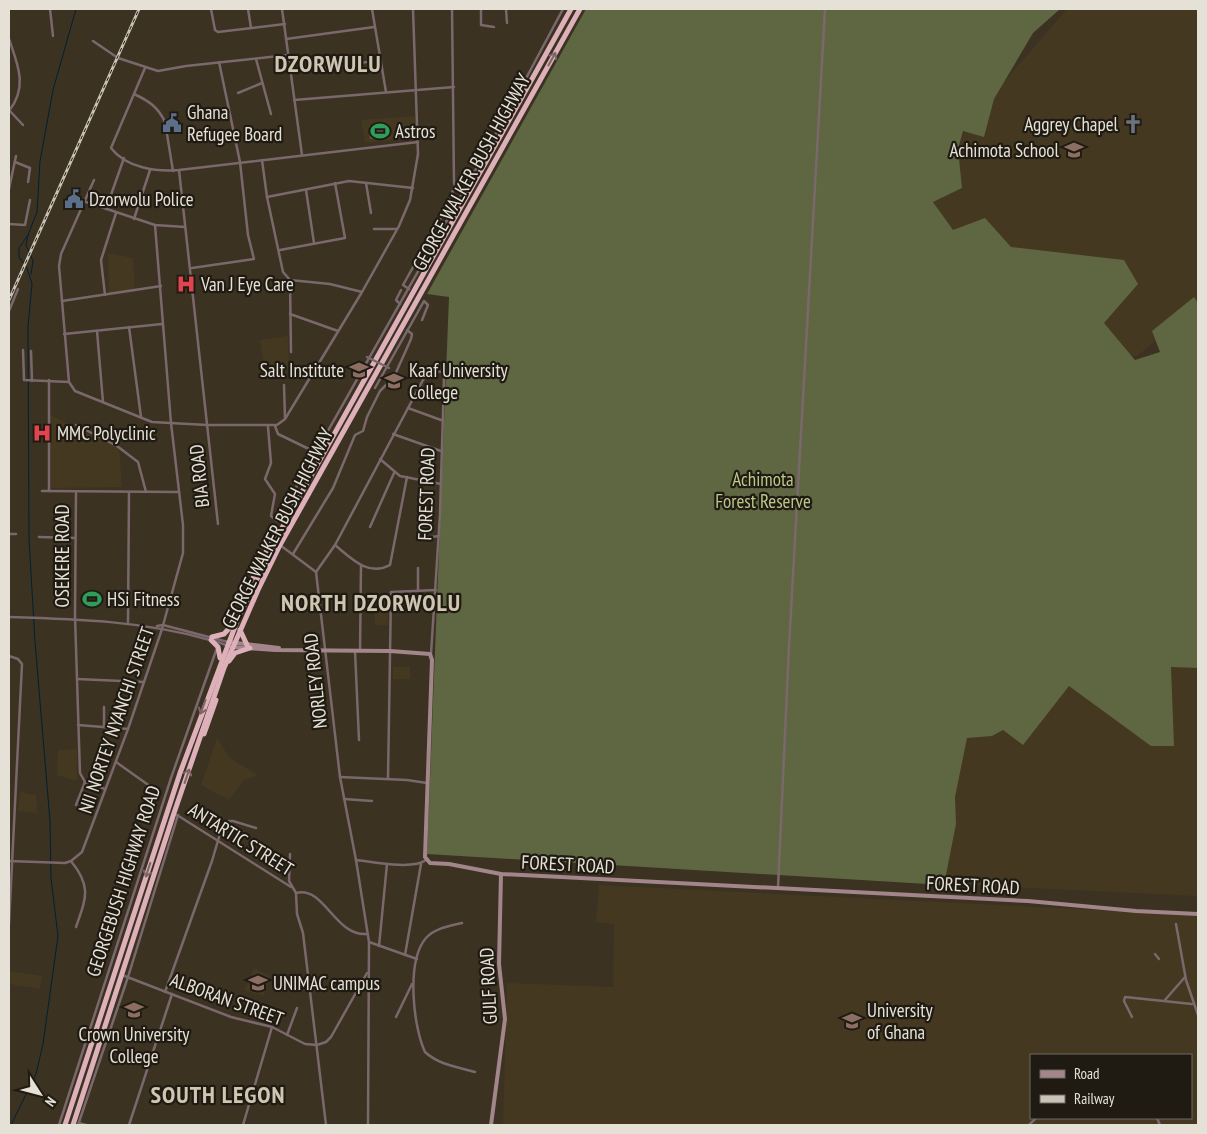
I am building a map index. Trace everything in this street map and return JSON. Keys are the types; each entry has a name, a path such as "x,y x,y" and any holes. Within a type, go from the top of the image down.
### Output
{"highway":[{"name":"GEORGE WALKER BUSH HIGHWAY","path":"176,814 192,762 214,707 238,616 258,566 271,541 283,526 572,9"},
{"name":"GEORGE WALKER BUSH HIGHWAY","path":"65,1125 180,773 220,661 240,629 280,544 580,10"},
{"path":"220,661 218,647 212,639 224,634 238,616"},
{"path":"224,668 235,653 248,647 240,629"},
{"path":"73,1125 125,976 176,814"}],"main road":[{"path":"230,644 248,647 427,653 431,656"},
{"name":"FOREST ROAD","path":"431,656 426,860 430,863 449,864 502,874 1028,902 1198,914"},
{"name":"GULF ROAD","path":"491,1125 506,1020 499,964 502,874"}],"street":[{"path":"50,9 53,36"},
{"path":"212,9 215,30 221,32 284,24"},
{"path":"248,9 251,28"},
{"path":"282,9 302,155"},
{"path":"372,9 386,92"},
{"path":"94,180 86,202 61,254 58,272 70,382 75,391 152,422 207,426 275,426 285,419 362,292 397,229 413,188 418,164 418,142 413,9"},
{"path":"409,289 403,285 450,201 455,185 452,9"},
{"path":"481,9 481,25 494,27"},
{"path":"506,9 507,22"},
{"path":"268,426 271,463 265,478 275,494 272,516 277,521 372,350 409,289 563,9"},
{"path":"778,889 789,646 825,9"},
{"path":"286,38 374,27"},
{"path":"9,39 20,70 21,82 20,92 9,110 23,125"},
{"path":"93,41 118,58 145,68 164,71 186,66 288,55"},
{"path":"256,59 272,114"},
{"path":"310,70 381,60"},
{"path":"192,268 254,259 248,235 240,162 219,62"},
{"path":"145,68 111,145 112,150 124,158 150,170 173,171 418,142"},
{"path":"238,93 262,83"},
{"path":"294,100 454,87"},
{"path":"134,94 152,103 165,122 173,171"},
{"path":"9,190 16,156"},
{"path":"106,209 124,158"},
{"path":"262,160 267,197 280,250 283,272 290,280 291,352"},
{"path":"9,163 30,168 28,182"},
{"path":"134,220 150,170"},
{"name":"BIA ROAD","path":"179,170 185,227 192,268 218,524"},
{"path":"267,197 335,183 366,183 413,188"},
{"path":"280,250 346,238 335,183"},
{"path":"366,183 371,213"},
{"path":"455,185 469,195"},
{"path":"306,190 314,243"},
{"path":"9,224 25,225 30,200"},
{"path":"86,202 134,220 155,225 185,227"},
{"path":"105,295 101,260 116,213"},
{"name":"NII NORTEY NYANCHI STREET","path":"71,861 80,854 86,845 106,790 173,596 183,553 184,525 171,423 155,225"},
{"path":"374,229 397,229"},
{"path":"416,262 422,265"},
{"path":"290,280 330,284 362,292"},
{"path":"62,300 161,286"},
{"path":"9,311 18,290"},
{"path":"400,304 396,300 401,290"},
{"path":"375,388 421,303 425,301 428,305 422,320"},
{"path":"290,314 338,331"},
{"path":"64,334 162,324"},
{"path":"129,327 141,418"},
{"path":"293,554 333,488 356,433 364,428 367,417 380,392 400,366 412,334 407,330"},
{"path":"97,331 103,402"},
{"path":"22,350 23,373 29,381"},
{"path":"29,381 31,351"},
{"path":"367,357 389,368"},
{"name":"FOREST ROAD","path":"408,408 425,377 438,371 447,374 444,378 442,484 431,656"},
{"path":"49,380 49,491"},
{"path":"29,381 70,382"},
{"path":"284,385 285,419"},
{"path":"369,385 380,392"},
{"path":"280,544 316,572 335,545 408,408 442,420"},
{"path":"76,425 117,446 138,462 146,492"},
{"path":"275,426 278,434 309,448"},
{"path":"394,434 442,452"},
{"path":"380,460 400,476 442,484"},
{"path":"370,528 394,472"},
{"path":"335,545 360,565 372,569 390,565 407,476"},
{"path":"42,491 179,492"},
{"name":"OSEKERE ROAD","path":"76,492 78,725 80,773 85,782"},
{"path":"128,622 129,493"},
{"path":"9,534 16,534"},
{"path":"424,538 439,536"},
{"path":"39,537 75,538"},
{"path":"359,740 358,651 360,565"},
{"path":"418,568 418,590"},
{"name":"NORLEY ROAD","path":"316,572 340,777 369,942 368,1125"},
{"path":"388,779 391,592 436,590"},
{"path":"138,598 173,596"},
{"path":"9,617 128,622 212,639"},
{"path":"155,626 163,625 230,644"},
{"name":"GEORGEBUSH HIGHWAY ROAD","path":"59,1125 171,778 218,647"},
{"path":"9,656 18,658 22,664 9,924"},
{"path":"78,679 144,682"},
{"path":"104,707 104,727"},
{"path":"78,725 128,729"},
{"path":"116,762 154,789"},
{"path":"340,777 427,783"},
{"path":"76,805 85,782 106,790"},
{"path":"344,799 372,801"},
{"name":"ANTARTIC STREET","path":"176,814 292,887"},
{"path":"166,992 222,826 229,821 256,828"},
{"path":"290,854 289,881 296,893 297,914 303,933 305,969 317,1045 326,1125"},
{"path":"356,860 387,864 421,864 426,860"},
{"path":"11,861 48,863 71,861 83,878 86,890 76,927"},
{"path":"379,946 387,864"},
{"path":"405,955 421,864"},
{"path":"296,893 304,891 312,894 320,900 331,915 354,933 368,934"},
{"path":"462,923 432,933 421,945 413,982 417,1019 426,1052 432,1058 447,1065 475,1072"},
{"path":"1176,924 1185,977 1198,1015"},
{"path":"369,942 417,959"},
{"path":"1155,954 1159,959"},
{"path":"317,1045 326,1042 331,1037 368,969"},
{"name":"ALBORAN STREET","path":"125,976 231,1017 272,1027 305,1044 317,1045"},
{"path":"1165,1000 1185,977"},
{"path":"396,1018 403,999 413,982"},
{"path":"129,1125 172,994"},
{"path":"1132,1017 1123,998 1165,1000 1193,1004"},
{"path":"287,1035 297,1008"},
{"path":"243,1125 272,1027"},
{"path":"86,1125 78,1124 102,1044"}],"shaded area":[{"path":"138,9 141,9 9,305 9,299"},
{"name":"Achimota School","path":"1067,9 1198,9 1198,306 1136,357 984,296 905,209 995,92"},
{"path":"415,116 417,137 365,143 361,120"},
{"path":"108,253 133,258 135,292 109,295"},
{"path":"288,336 289,370 264,364 260,340"},
{"path":"50,415 119,448 122,487 51,488"},
{"path":"375,611 388,611 388,625 375,625"},
{"path":"904,654 1198,668 1198,896 888,881"},
{"path":"393,667 410,667 410,679 393,679"},
{"path":"217,738 230,758 258,775 244,780 229,800 201,785"},
{"path":"77,749 77,781 57,775 58,750"},
{"path":"20,792 36,795 37,813 18,811"},
{"name":"University of Ghana","path":"599,885 1198,915 1198,1125 503,1125 507,983 613,987 614,924 596,922"},
{"name":"UNIMAC campus","path":"254,968 270,976 263,996 244,990"},
{"path":"10,971 42,976 40,989 9,984"}],"green space":[{"name":"Achimota Forest Reserve","path":"586,9 1060,9 1033,33 994,99 984,137 963,131 958,149 962,188 933,202 953,230 985,218 1011,247 1124,260 1138,284 1104,323 1135,360 1160,352 1152,331 1194,297 1198,303 1198,668 1171,667 1174,746 1151,746 1069,686 1023,745 1003,730 992,736 967,738 955,797 956,824 944,885 427,854 449,297 427,294"},
{"name":"Astros","path":"389,124 390,136 370,139 369,126"}],"waterway":[{"path":"11,1125 36,1074 43,1044 58,936 51,878 50,821 35,642 29,539 28,326 32,284 27,268 19,257 19,248 28,235 37,212 40,161 53,90 76,9"},
{"path":"28,235 26,245 33,261 31,274"}],"railway":[{"path":"9,300 139,9"}],"place":[{"name":"Ghana Refugee Board","path":"172,123"},
{"name":"Aggrey Chapel","path":"1133,124"},
{"name":"Astros","path":"380,131"},
{"name":"Achimota School","path":"1074,150"},
{"name":"Dzorwolu Police","path":"74,199"},
{"name":"Van J Eye Care","path":"186,284"},
{"name":"Salt Institute","path":"359,370"},
{"name":"Kaaf University College","path":"394,381"},
{"name":"MMC Polyclinic","path":"42,433"},
{"name":"HSi Fitness","path":"92,599"},
{"name":"UNIMAC campus","path":"258,983"},
{"name":"Crown University College","path":"134,1010"},
{"name":"University of Ghana","path":"852,1021"}],"district":[{"name":"DZORWULU","path":"328,63"},
{"name":"NORTH DZORWOLU","path":"371,602"},
{"name":"SOUTH LEGON","path":"218,1094"}]}
